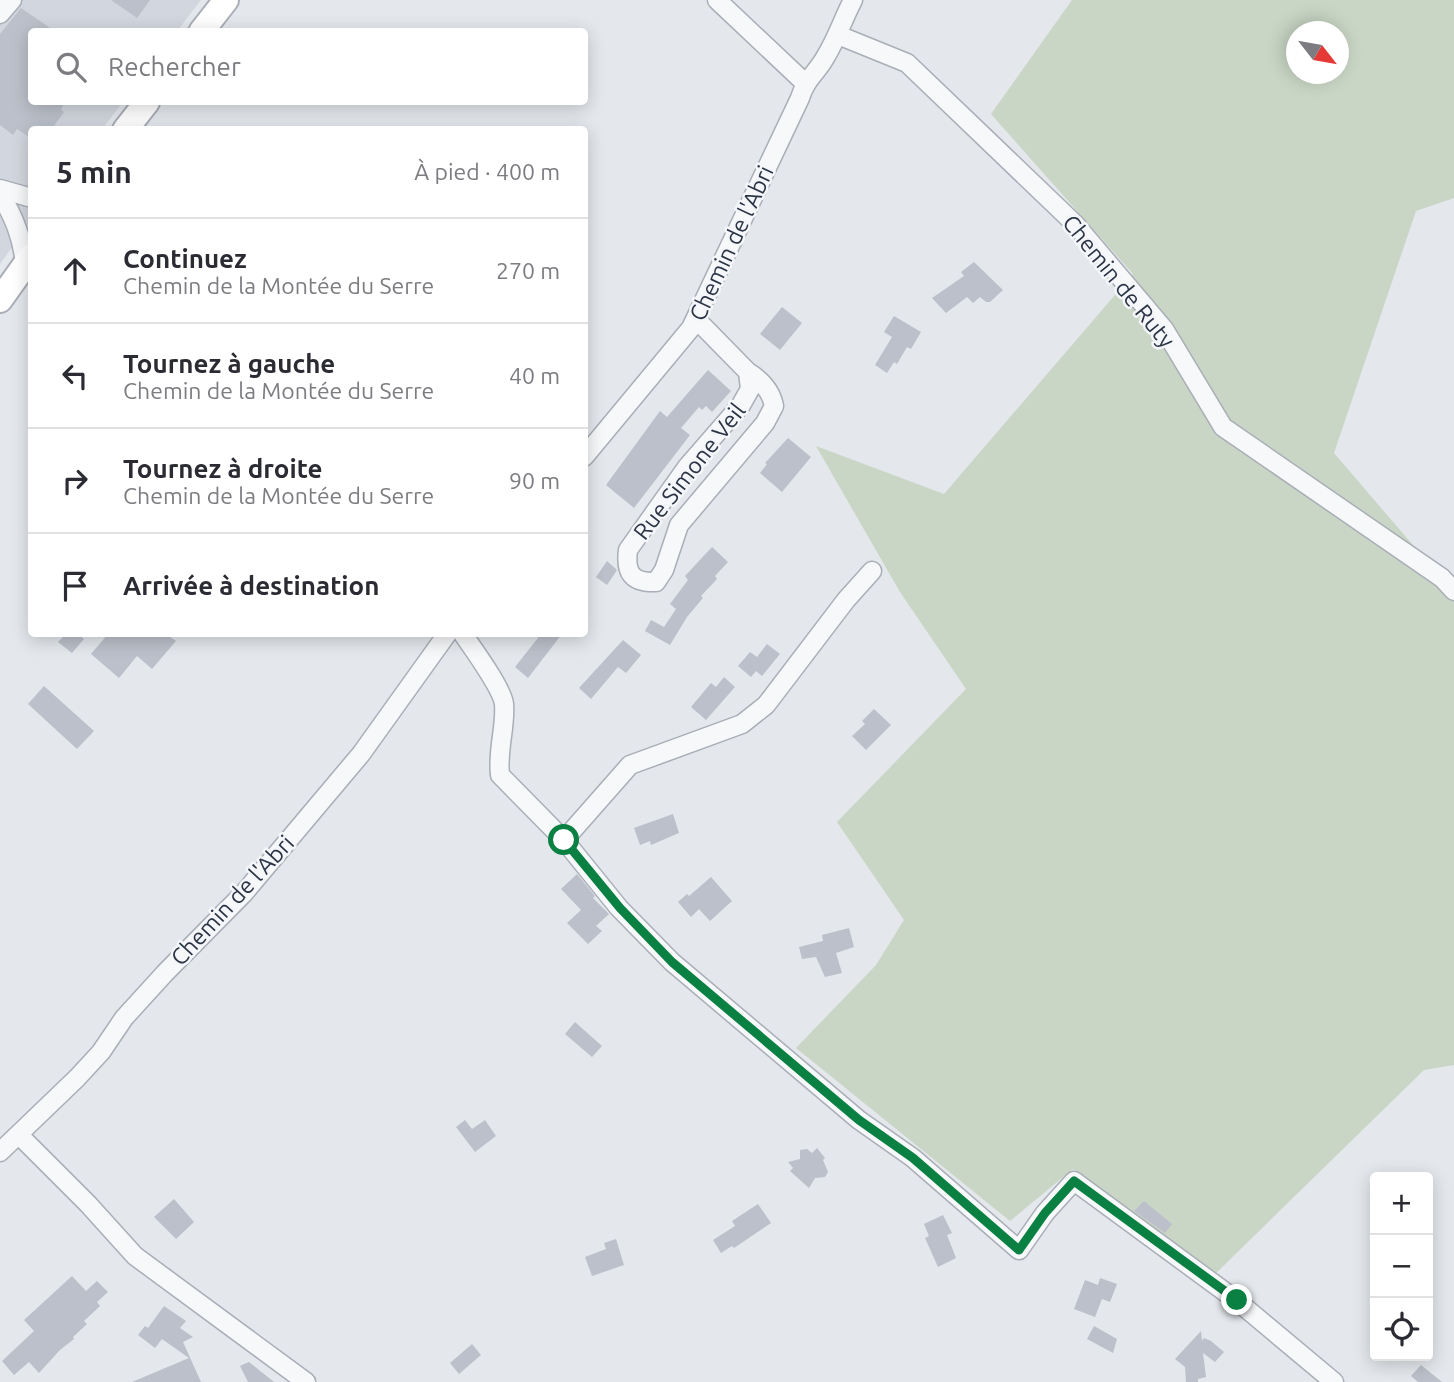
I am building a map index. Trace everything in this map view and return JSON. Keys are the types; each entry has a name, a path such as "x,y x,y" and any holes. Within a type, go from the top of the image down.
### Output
{"main road":[{"path":"204,28 226,0"},
{"path":"128,126 145,105"},
{"path":"0,300 28,260"}],"street":[{"path":"0,13 12,0"},
{"path":"717,0 805,83"},
{"name":"Chemin de l'Abri","path":"588,452 691,328 805,83 824,60 853,0"},
{"name":"Chemin de Ruty","path":"838,35 907,63 1075,224 1164,329 1223,427 1442,578 1454,592"},
{"path":"0,191 28,197"},
{"path":"0,191 13,214 28,260"},
{"name":"Rue Simone Veil","path":"696,319 772,394 774,406 765,423 679,525 664,570 656,582 645,583 634,579 626,565 628,550 687,467 741,405 750,389 748,372"},
{"path":"564,840 630,765 743,724 766,705 846,600 872,571"},
{"name":"Chemin de l'Abri","path":"0,1152 101,1052 124,1018 244,893 361,754 445,637"},
{"path":"465,637 500,692 504,703 498,760 500,775 564,840 620,908 672,962 859,1120 913,1158 1019,1250 1045,1213 1074,1181 1237,1300 1334,1382"},
{"path":"19,1135 135,1256 306,1382"}],"shaded area":[{"path":"0,0 201,0 179,28 28,28 28,105 121,105 104,126 28,126 28,225 0,264"}],"green space":[{"path":"1072,0 1454,0 1454,198 1416,211 1334,453 1454,593 1454,1065 1424,1070 1212,1277 1073,1169 1010,1221 796,1048 876,965 904,920 837,822 966,689 900,592 816,446 944,494 1133,274 991,114"}],"building":[{"path":"111,0 150,0 137,18"},
{"path":"21,8 50,28 28,28 28,105 63,105 61,110 64,112 54,126 28,126 28,136 17,129 13,135 0,125 0,34"},
{"path":"974,262 1003,290 990,302 980,297 973,303 967,297 946,313 932,298 964,276 961,272"},
{"path":"782,307 802,323 780,350 760,334"},
{"path":"894,316 921,332 911,349 907,347 897,364 894,362 887,373 875,365 892,337 884,332"},
{"path":"708,370 731,391 712,412 706,406 702,410 699,407 681,428 690,435 634,508 606,485 660,411 667,417"},
{"path":"788,438 811,457 782,492 760,473 767,464 765,463"},
{"path":"712,547 728,562 701,596 703,598 687,617 670,645 645,631 651,620 664,627 676,609 670,604 688,580 685,576"},
{"path":"607,561 617,570 607,585 596,577"},
{"path":"63,637 84,639 72,653 58,642"},
{"path":"105,637 170,637 176,641 152,669 137,656 119,678 91,654"},
{"path":"539,637 560,637 528,678 515,667"},
{"path":"623,640 641,655 626,673 618,667 591,699 579,688"},
{"path":"767,644 780,654 762,676 756,671 751,677 738,666 750,652 757,657"},
{"path":"724,677 735,687 706,720 691,707 711,683 716,687"},
{"path":"44,686 94,731 77,749 28,704"},
{"path":"874,709 891,725 866,750 852,736 865,724 862,721"},
{"path":"673,814 679,833 651,845 650,841 640,845 634,828"},
{"path":"577,874 595,896 593,898 609,914 596,926 602,931 588,944 567,923 581,910 561,889"},
{"path":"711,877 732,901 710,921 699,909 691,917 678,902"},
{"path":"849,928 854,947 836,953 842,973 825,977 816,957 802,959 799,947 823,941 822,935"},
{"path":"575,1022 602,1046 592,1057 565,1034"},
{"path":"465,1120 472,1129 485,1120 496,1136 475,1152 456,1127"},
{"path":"817,1148 825,1158 823,1160 828,1172 825,1177 815,1178 809,1188 790,1171 793,1168 788,1162 800,1159 800,1150 807,1149 812,1153"},
{"path":"174,1199 194,1222 176,1239 154,1217"},
{"path":"1144,1201 1172,1224 1165,1233 1134,1211"},
{"path":"758,1204 771,1223 734,1248 732,1246 721,1253 713,1240 735,1226 732,1221"},
{"path":"943,1215 952,1233 947,1235 956,1258 938,1267 925,1238 929,1236 924,1224"},
{"path":"616,1239 624,1265 592,1276 585,1257 606,1249 604,1243"},
{"path":"72,1276 86,1291 97,1281 108,1292 97,1302 100,1306 84,1321 87,1324 39,1373 29,1362 14,1375 2,1361 34,1331 24,1320"},
{"path":"1100,1278 1117,1284 1110,1302 1102,1299 1095,1317 1074,1309 1085,1280 1098,1285"},
{"path":"164,1306 186,1321 180,1328 193,1337 183,1342 201,1382 132,1382 189,1358 162,1339 155,1348 138,1335 145,1326 148,1328"},
{"path":"1094,1326 1117,1339 1113,1353 1087,1339"},
{"path":"1201,1331 1202,1341 1204,1338 1211,1341 1224,1352 1215,1362 1203,1353 1206,1377 1198,1379 1198,1382 1186,1382 1185,1367 1175,1359"},
{"path":"472,1344 481,1355 459,1374 450,1363"},
{"path":"249,1362 274,1382 248,1382 240,1366"},
{"path":"1421,1365 1442,1382 1418,1382 1411,1376"}],"route":[{"path":"564,840 620,908 672,962 859,1120 913,1158 1019,1250 1045,1213 1074,1181 1237,1300"}]}
